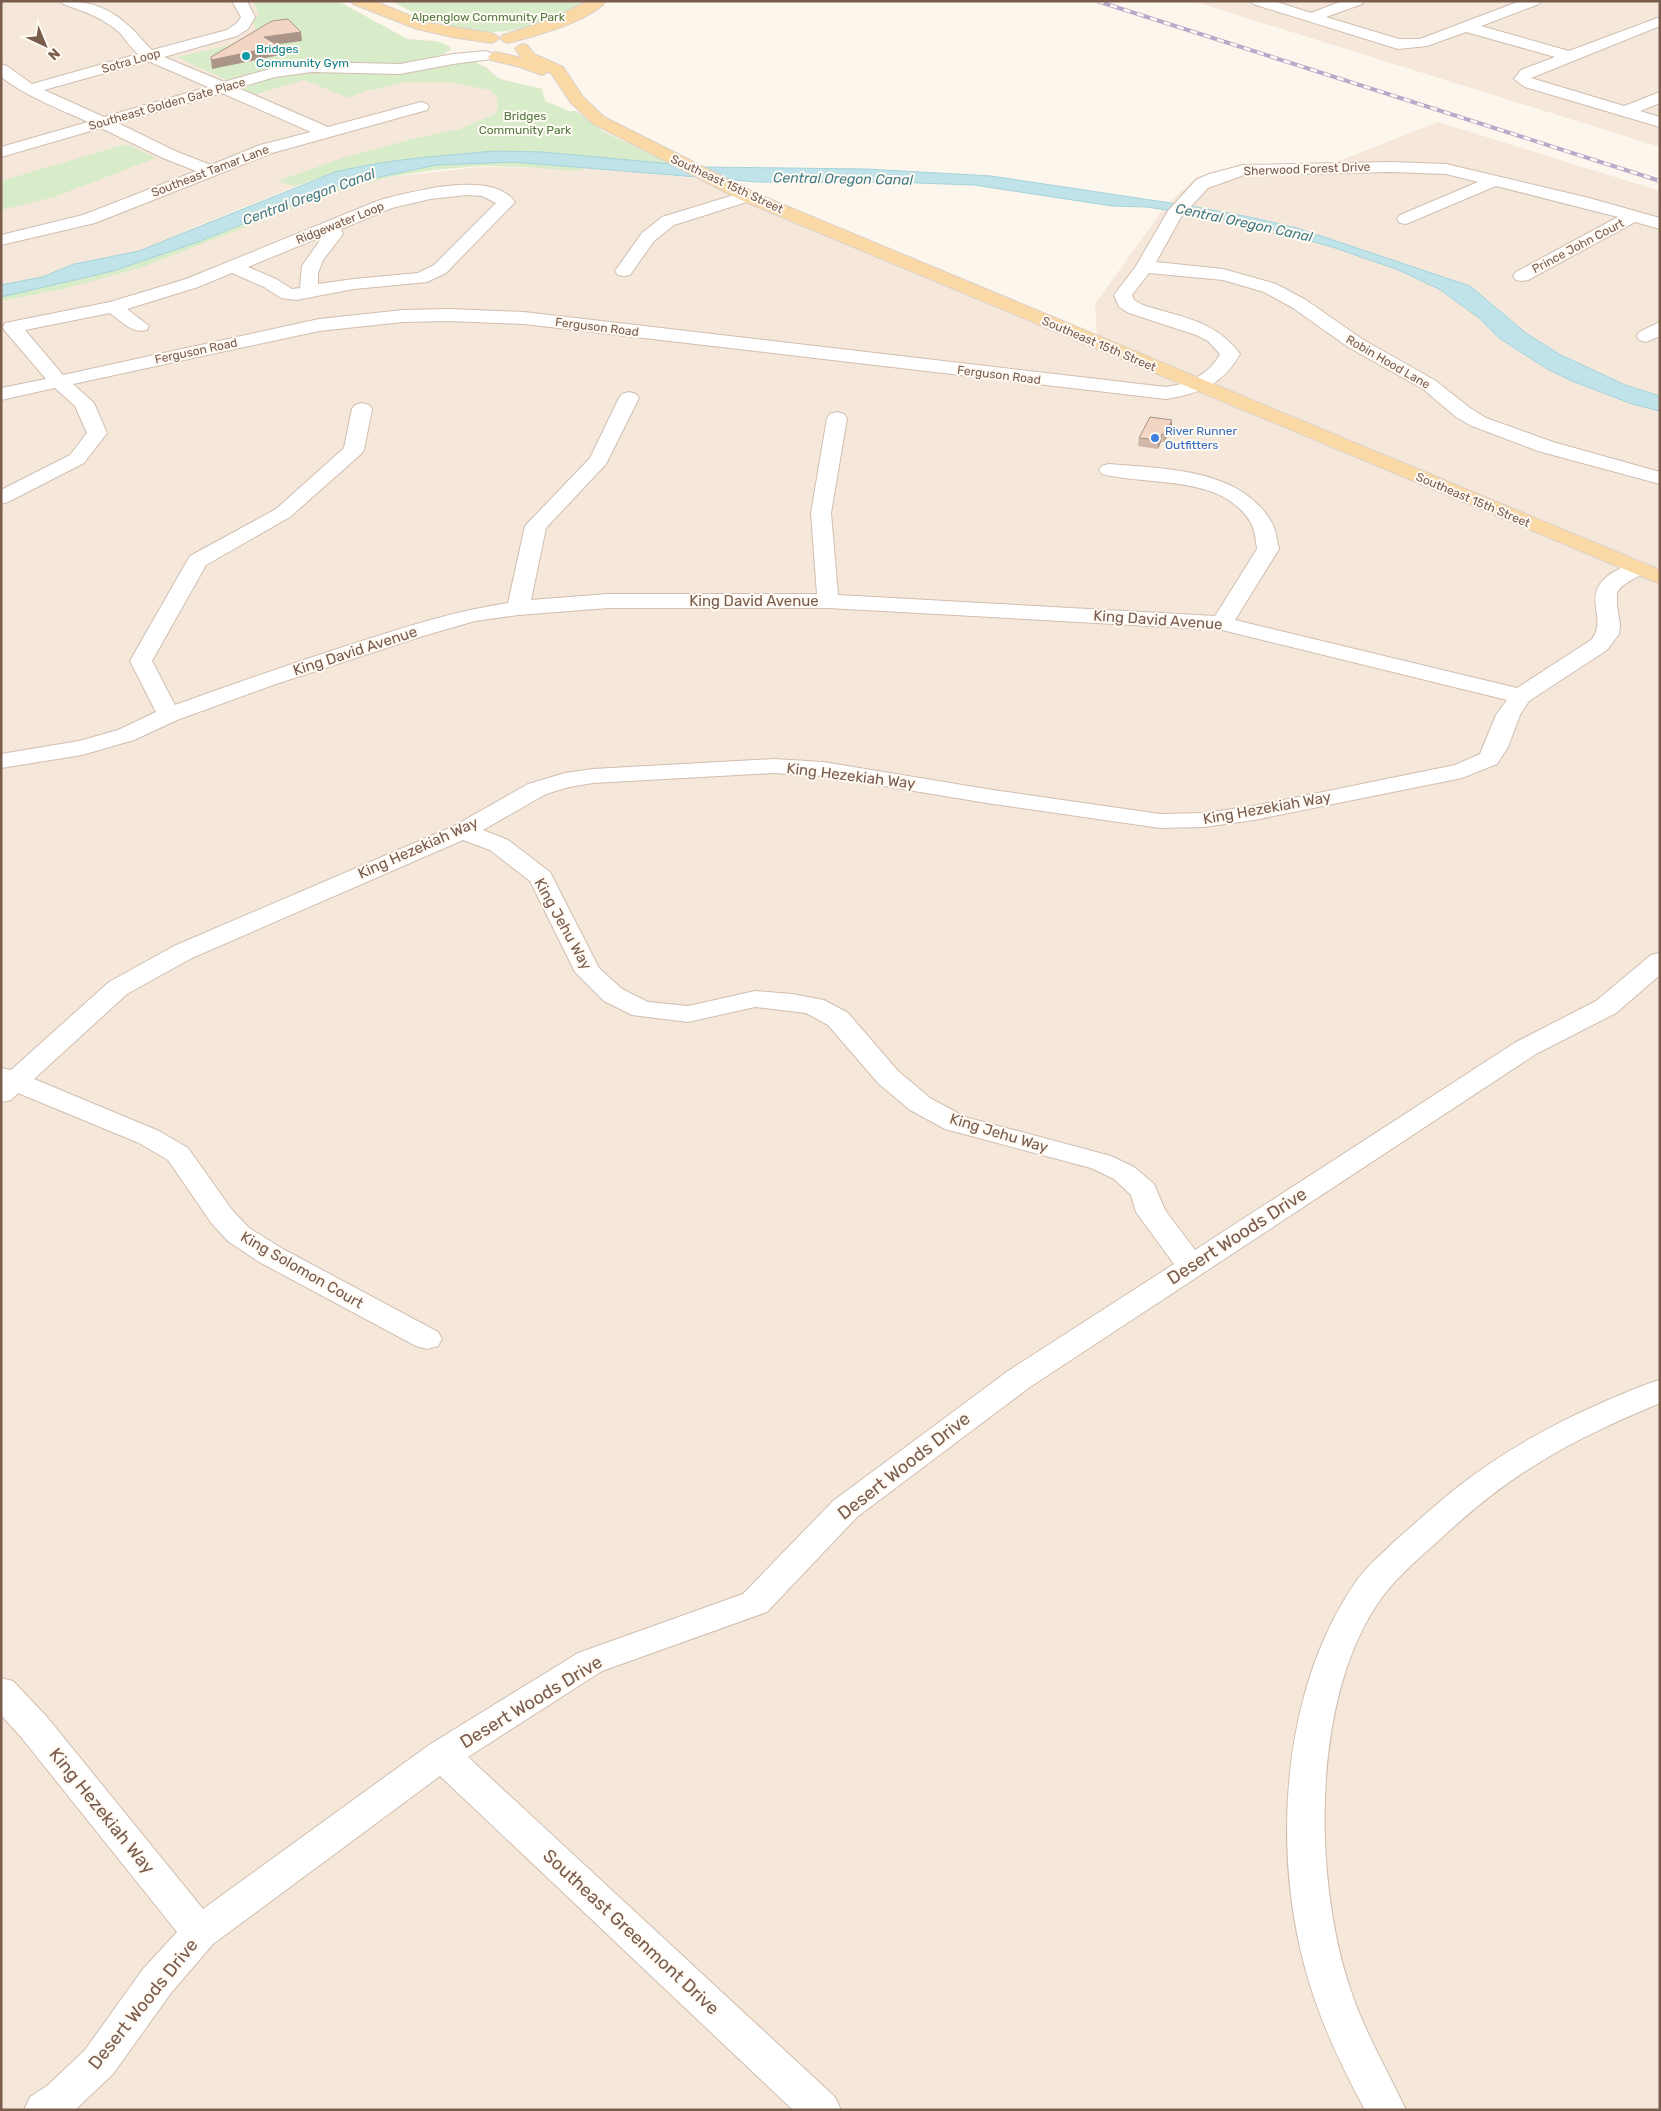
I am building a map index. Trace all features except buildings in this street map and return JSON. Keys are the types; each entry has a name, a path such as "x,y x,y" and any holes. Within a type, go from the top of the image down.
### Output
{"main road":[{"path":"354,1 393,24 449,38 478,55 524,63 560,77"},
{"path":"358,1 432,29 491,38 508,38 525,34 568,19 600,1"},
{"path":"491,56 513,54 538,37 597,11 610,1"},
{"path":"467,48 475,41 491,38"},
{"name":"Southeast 15th Street","path":"508,38 520,41 529,57 557,70 560,77 582,105 598,120 746,196 1660,578"}],"street":[{"path":"68,1 113,19 129,34 136,46 150,56 326,132"},
{"name":"Sotra Loop","path":"30,89 232,33 243,26 248,16 239,1"},
{"path":"1258,1 1398,44 1408,45 1422,43 1534,1"},
{"path":"1313,18 1357,1"},
{"path":"1660,21 1527,73 1522,79 1531,84 1660,122"},
{"path":"1467,26 1570,56"},
{"name":"Southeast Golden Gate Place","path":"453,59 467,48"},
{"name":"Southeast Golden Gate Place","path":"1,152 296,68 330,66 400,68 453,59 491,56"},
{"path":"1,69 15,81 30,89 104,122 156,150 210,170"},
{"path":"1624,112 1660,96"},
{"name":"Southeast Tamar Lane","path":"1,240 89,219 266,149 421,107"},
{"name":"Sherwood Forest Drive","path":"1196,385 1214,377 1227,362 1230,354 1227,347 1220,340 1202,331 1147,313 1126,303 1123,295 1144,267 1180,209 1202,184 1215,178 1243,170 1264,168 1324,169 1419,166 1446,169 1496,180 1660,224"},
{"path":"1264,168 1281,188"},
{"path":"1406,219 1496,180"},
{"name":"Ridgewater Loop","path":"7,328 113,307 183,286 370,209 418,196 480,191 494,193 506,202 432,274 421,278 354,284 303,293"},
{"path":"624,271 648,236 668,221 746,196"},
{"name":"Prince John Court","path":"1522,276 1633,216"},
{"path":"319,325 299,302 312,259 334,234 331,226"},
{"path":"233,267 270,283 286,294 303,293"},
{"name":"Robin Hood Lane","path":"1144,267 1197,270 1239,278 1271,289 1293,300 1348,339 1423,380 1457,410 1479,422 1541,444 1660,478"},
{"path":"113,307 140,326"},
{"name":"Ferguson Road","path":"1,394 319,325 403,316 487,316 551,322 1157,393 1178,392 1196,385"},
{"name":"Ridgewater Loop","path":"1,498 77,459 97,433 84,403 58,381 7,328"},
{"path":"518,608 536,526 599,460 629,398"},
{"path":"169,715 141,661 198,562 283,513 354,450 362,409"},
{"path":"828,601 821,513 837,418"},
{"path":"1109,470 1191,480 1216,486 1234,494 1249,506 1268,535 1268,549 1222,623"},
{"name":"King Hezekiah Way","path":"6,1084 118,988 183,952 463,831 537,789 565,780 593,776 774,766 823,769 993,797 1160,821 1204,820 1254,813 1462,771 1489,759 1496,747 1508,715 1521,696 1598,645 1608,634 1608,622 1604,607 1606,593 1616,580 1637,568"},
{"name":"King David Avenue","path":"1,761 82,748 126,735 169,715 268,679 415,631 473,616 518,608 608,601 828,601 1222,623 1521,696"},
{"name":"King Jehu Way","path":"463,831 499,845 541,877 588,972 614,995 642,1009 688,1014 755,1000 792,1002 814,1006 838,1019 888,1077 920,1104 955,1122 1101,1162 1124,1173 1144,1191 1151,1212 1191,1266"},
{"name":"Desert Woods Drive","path":"44,2110 62,2097 99,2062 157,1980 200,1933 442,1755 590,1662 756,1603 845,1509 1019,1379 1526,1048 1606,1007 1660,961"},
{"name":"King Solomon Court","path":"6,1084 106,1118 149,1137 178,1154 222,1216 239,1235 272,1256 427,1339"},
{"path":"1386,2110 1364,2070 1343,2022 1329,1983 1318,1942 1310,1884 1307,1833 1308,1780 1320,1692 1330,1663 1341,1636 1370,1588 1390,1566 1449,1511 1511,1465 1539,1447 1598,1417 1656,1397"},
{"name":"King Hezekiah Way","path":"1,1691 34,1727 200,1933"},
{"name":"Southeast Greenmont Drive","path":"442,1755 820,2110"}],"shaded area":[{"path":"1,1 338,1 407,39 435,41 449,46 450,51 439,56 453,64 476,61 478,64 487,67 493,75 500,79 542,89 545,101 569,111 576,111 602,131 671,164 544,152 474,152 373,164 353,167 312,180 175,235 301,187 479,167 598,168 701,179 1660,574 1660,2110 1,2110","holes":["126,253 96,265 45,275 75,263"]},
{"path":"1192,1 1660,1 1660,147"},
{"path":"1438,122 1660,191 1660,569 1097,338 1095,304 1167,204 1197,177 1248,166 1331,164"}],"green space":[{"path":"253,1 338,1 407,39 440,42 451,49 430,59 406,62 408,64 348,64 231,82 177,57 262,38 253,23 259,14"},
{"name":"Alpenglow Community Park","path":"390,1 587,1 550,20 512,30 492,32 473,31 432,21"},
{"name":"Bridges Community Park","path":"476,61 500,79 542,89 545,101 569,111 576,111 602,131 671,164 544,152 474,152 353,167 295,186 277,181 343,158 412,139 460,129 497,113 498,99 490,90 448,82 404,82 374,90 370,89 349,98 304,80 253,95 239,89 275,77 307,72 413,71"},
{"path":"126,144 156,158 54,197 1,210 1,181"},
{"path":"455,158 600,163 577,171 480,166 434,170 389,177 338,191 140,268 63,289 1,301 1,289 88,271 318,185"}],"water":[{"name":"Central Oregon Canal","path":"494,151 543,152 705,167 866,169 991,176 1197,207 1249,217 1297,228 1470,286 1526,333 1559,354 1625,385 1660,396 1660,411 1632,404 1572,381 1547,369 1499,338 1479,318 1439,289 1396,269 1332,247 1250,224 1212,217 1147,207 1112,206 974,185 889,182 757,182 514,162 436,165 341,185 195,243 113,271 1,297 1,285 42,277 74,264 139,251 335,172 394,161"}],"railway":[{"path":"1097,1 1660,181"}],"place":[{"name":"Bridges Community Gym","path":"246,56"},
{"name":"River Runner Outfitters","path":"1155,438"}]}
